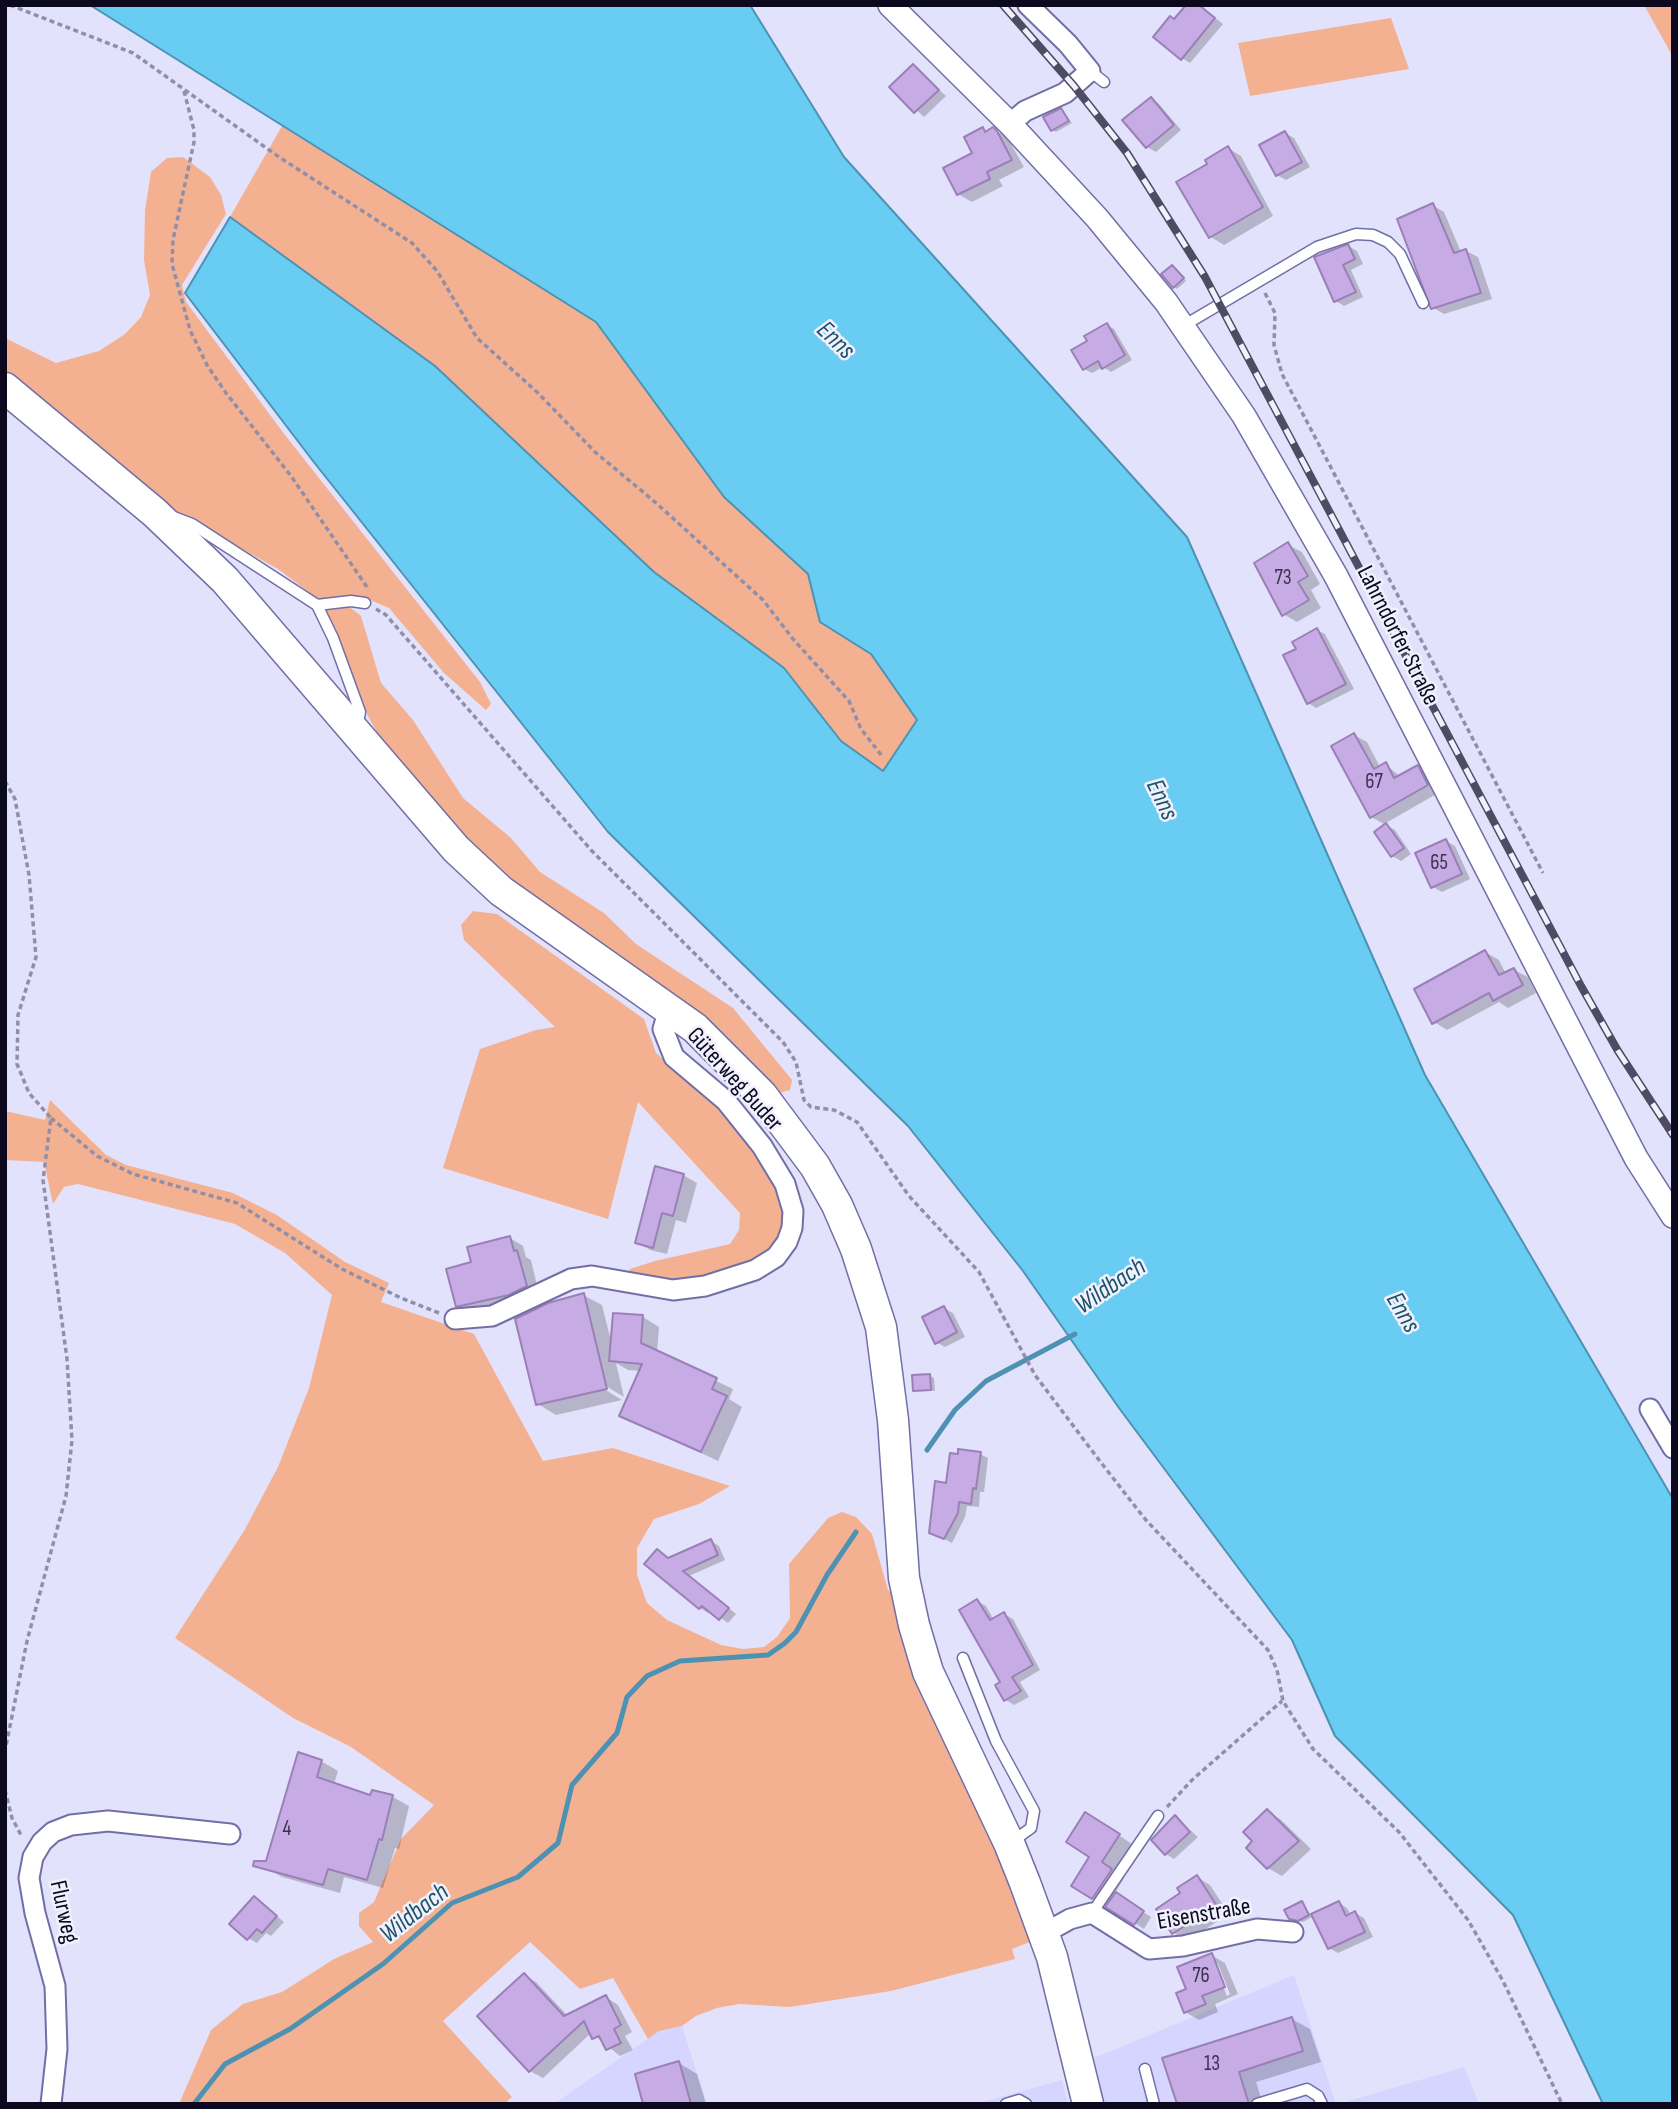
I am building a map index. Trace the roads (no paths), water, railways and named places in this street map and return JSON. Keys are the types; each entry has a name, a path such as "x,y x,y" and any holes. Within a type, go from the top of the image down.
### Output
{"main road":[{"path":"5,388 155,513 225,580 456,849 501,891 669,1009 728,1058 790,1129 837,1205 856,1249 881,1327 888,1371 904,1578 914,1625 928,1672 1009,1843 1044,1934 1088,2104"}],"street":[{"name":"Lahrndorfer Straße","path":"890,5 1010,124 1097,218 1182,326 1244,416 1297,505 1636,1158 1673,1216"},
{"path":"1010,124 1025,111 1097,77 1028,5"},
{"name":"Güterweg Buder","path":"455,1319 492,1315 571,1279 592,1276 673,1290 705,1286 755,1270 776,1257 787,1242 793,1211 785,1184 762,1146 726,1101 674,1057 663,1030 669,1009"},
{"path":"1650,1409 1673,1448"},
{"name":"Flurweg","path":"51,2104 58,2017 55,1986 30,1891 33,1857 53,1832 89,1822 139,1822 230,1834"},
{"path":"1044,1934 1070,1919 1092,1913"},
{"name":"Eisenstraße","path":"1092,1913 1149,1949 1184,1946 1257,1929 1293,1932"}],"lane":[{"path":"1182,326 1317,247 1356,233 1373,235 1388,242 1400,254 1423,303"},
{"path":"155,513 192,524 317,605 333,638 360,712 356,731"},
{"path":"317,605 351,601 365,604"},
{"path":"963,1658 996,1741 1034,1811 1031,1828 1009,1843"},
{"path":"1092,1913 1158,1816"},
{"path":"1145,2069 1154,2104"},
{"path":"1257,2104 1307,2089 1318,2096 1322,2104"},
{"path":"1006,2104 1019,2100 1026,2104"}],"water":[{"name":"Enns","path":"90,5 750,5 844,157 1187,537 1425,1075 1673,1499 1673,2104 1603,2104 1513,1915 1335,1736 1292,1640 1119,1408 1023,1271 908,1126 608,832 313,461 185,293 230,217 435,366 654,572 784,668 841,741 883,771 917,720 871,654 820,622 808,574 724,497 596,322"}],"waterway":[{"name":"Wildbach","path":"927,1450 955,1410 986,1381 1075,1334"},
{"name":"Wildbach","path":"194,2104 225,2064 290,2029 383,1964 452,1903 518,1877 558,1843 572,1785 617,1733 627,1697 647,1676 680,1661 768,1655 796,1632 827,1575 856,1532"}],"railway":[{"path":"1003,5 1074,86 1127,153 1205,277 1581,986 1618,1051 1673,1135"}]}
